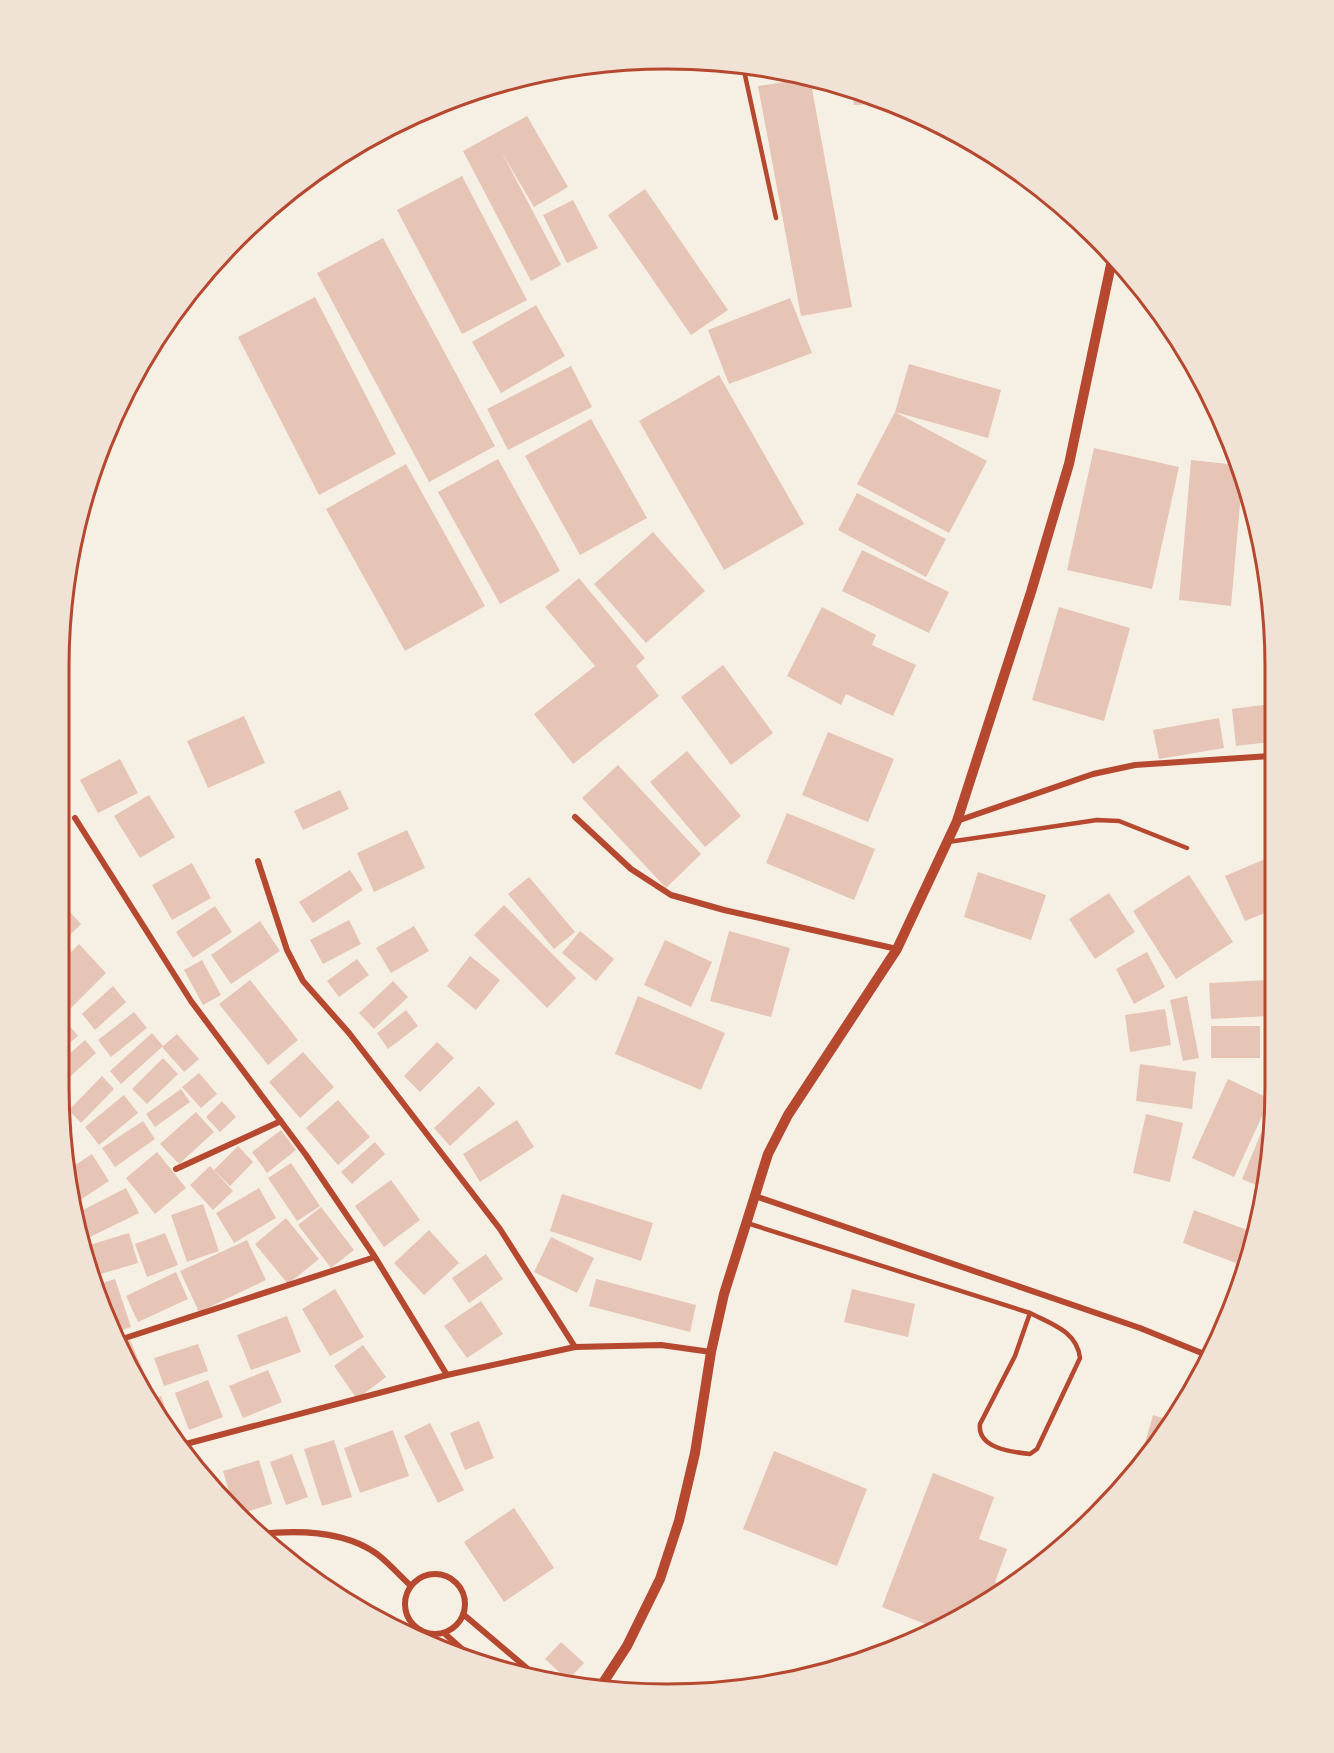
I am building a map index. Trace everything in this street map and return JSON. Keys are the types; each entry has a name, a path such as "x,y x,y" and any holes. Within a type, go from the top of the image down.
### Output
{"street":[{"path":"605,1681 627,1646 660,1579 679,1521 696,1453 711,1352 724,1294 768,1154 788,1115 897,949 957,821 1031,592 1069,464 1111,266"},
{"path":"957,821 1104,772 1135,765 1265,756"},
{"path":"575,817 631,869 671,895 724,910 897,949"},
{"path":"75,818 191,1002 282,1121 375,1257 447,1375"},
{"path":"258,861 287,950 303,981 363,1050 493,1220 576,1347"},
{"path":"176,1169 282,1121"},
{"path":"753,1196 1140,1328 1201,1353"},
{"path":"125,1338 375,1257"},
{"path":"188,1443 447,1375 576,1347 661,1345 711,1352"},
{"path":"271,1534 328,1534 345,1538 376,1553 411,1586"},
{"path":"422,1630 410,1622 405,1604 411,1586 426,1576 435,1574 453,1580 464,1596 463,1614 459,1623 444,1633 427,1633"},
{"path":"463,1614 526,1667"},
{"path":"444,1633 459,1646"}],"lane":[{"path":"745,74 776,218"},
{"path":"947,842 1097,820 1119,821 1187,848"},
{"path":"746,1222 1030,1313 1067,1332 1078,1346 1080,1358 1037,1449 1030,1454 995,1446 984,1441 979,1432 980,1424 1015,1356 1030,1313"}],"building":[{"path":"789,81 812,87 852,307 801,316 758,86"},
{"path":"854,99 868,104 854,105"},
{"path":"527,116 568,187 534,207 501,151 561,265 531,281 463,151"},
{"path":"462,176 527,300 462,334 397,210"},
{"path":"645,189 728,310 691,335 608,215"},
{"path":"573,200 598,248 567,263 543,215"},
{"path":"383,238 495,446 429,482 317,273"},
{"path":"315,297 396,454 319,495 238,337"},
{"path":"790,298 812,353 729,384 708,330"},
{"path":"536,305 565,356 501,393 472,342"},
{"path":"909,364 1001,390 988,438 895,412"},
{"path":"571,366 592,407 508,450 487,409"},
{"path":"719,375 804,524 724,570 639,421"},
{"path":"895,412 987,461 949,533 857,484"},
{"path":"591,419 647,518 580,555 525,456"},
{"path":"1094,448 1179,467 1152,589 1067,570"},
{"path":"498,459 560,571 500,604 438,492"},
{"path":"1191,460 1229,464 1241,498 1231,606 1179,600"},
{"path":"406,464 485,606 405,651 326,509"},
{"path":"857,493 946,539 926,577 838,530"},
{"path":"653,532 705,591 646,643 594,584"},
{"path":"862,550 949,592 929,633 842,591"},
{"path":"579,578 645,658 636,666 659,696 573,764 534,714 595,666 545,607"},
{"path":"822,607 876,635 872,645 916,665 893,716 846,694 841,705 787,676"},
{"path":"1059,607 1130,628 1104,721 1032,700"},
{"path":"723,665 773,733 731,765 681,697"},
{"path":"1265,705 1265,743 1236,746 1232,709"},
{"path":"244,716 265,763 208,788 187,741"},
{"path":"1219,718 1224,748 1159,759 1153,730"},
{"path":"828,732 894,759 868,822 802,795"},
{"path":"687,751 741,816 705,847 650,782"},
{"path":"120,759 138,793 98,813 80,780"},
{"path":"618,765 701,854 666,888 582,798"},
{"path":"340,790 349,809 303,830 294,811"},
{"path":"149,795 175,837 140,858 114,816"},
{"path":"787,813 875,849 854,900 766,863"},
{"path":"407,830 425,868 374,892 357,853"},
{"path":"1265,859 1265,913 1245,921 1225,876"},
{"path":"192,863 211,898 172,920 152,885"},
{"path":"350,870 363,890 313,923 299,902"},
{"path":"978,872 1046,895 1031,940 964,917"},
{"path":"1189,875 1233,942 1176,979 1133,911"},
{"path":"529,877 575,932 554,949 508,894"},
{"path":"1109,893 1135,932 1095,959 1069,919"},
{"path":"504,905 576,978 547,1008 474,935"},
{"path":"215,906 232,932 193,958 176,932"},
{"path":"69,911 81,924 69,936"},
{"path":"349,920 361,944 323,964 310,940"},
{"path":"260,921 280,951 231,984 211,955"},
{"path":"414,926 429,951 391,973 376,948"},
{"path":"580,931 614,959 596,981 562,953"},
{"path":"729,931 790,948 771,1017 710,1001"},
{"path":"665,940 712,962 691,1007 644,985"},
{"path":"79,944 106,973 70,1009 69,1008 69,954"},
{"path":"1147,952 1165,987 1134,1004 1116,969"},
{"path":"470,956 500,980 476,1010 447,986"},
{"path":"357,959 369,975 339,997 327,981"},
{"path":"202,960 221,995 203,1005 184,970"},
{"path":"250,980 298,1040 268,1065 219,1004"},
{"path":"1265,980 1265,1016 1211,1019 1209,983"},
{"path":"393,981 408,997 374,1029 359,1013"},
{"path":"113,986 126,1002 95,1030 82,1014"},
{"path":"638,996 725,1033 701,1090 615,1054"},
{"path":"1187,996 1199,1058 1183,1061 1170,1000"},
{"path":"1165,1009 1171,1045 1130,1052 1125,1015"},
{"path":"406,1010 418,1026 388,1049 377,1033"},
{"path":"134,1012 147,1028 111,1057 98,1040"},
{"path":"69,1025 78,1036 69,1044"},
{"path":"1211,1026 1260,1026 1260,1058 1211,1058"},
{"path":"152,1033 163,1046 121,1084 110,1071"},
{"path":"177,1034 199,1059 184,1072 162,1047"},
{"path":"85,1040 96,1053 69,1078 69,1054"},
{"path":"437,1042 454,1058 420,1092 404,1076"},
{"path":"303,1052 334,1087 300,1118 269,1082"},
{"path":"163,1058 178,1074 147,1104 132,1089"},
{"path":"1140,1064 1196,1072 1192,1109 1136,1101"},
{"path":"199,1073 217,1094 201,1108 182,1087"},
{"path":"102,1076 114,1089 81,1123 70,1109"},
{"path":"1228,1079 1265,1096 1264,1111 1234,1177 1192,1158"},
{"path":"479,1086 495,1104 450,1146 434,1128"},
{"path":"181,1089 190,1102 155,1127 146,1114"},
{"path":"124,1095 138,1113 99,1145 85,1127"},
{"path":"338,1100 370,1137 338,1165 306,1128"},
{"path":"222,1101 236,1117 220,1132 206,1117"},
{"path":"196,1112 214,1132 179,1164 160,1144"},
{"path":"1146,1114 1183,1123 1170,1182 1133,1173"},
{"path":"517,1120 534,1147 480,1182 463,1154"},
{"path":"143,1121 155,1139 115,1167 102,1148"},
{"path":"1264,1126 1257,1185 1242,1179"},
{"path":"281,1130 296,1150 267,1173 252,1152"},
{"path":"375,1142 385,1154 352,1184 341,1172"},
{"path":"238,1146 253,1162 230,1186 214,1170"},
{"path":"157,1152 186,1188 155,1214 126,1178"},
{"path":"92,1154 109,1181 80,1200 74,1166"},
{"path":"291,1163 320,1206 297,1221 268,1178"},
{"path":"210,1166 233,1191 213,1210 190,1185"},
{"path":"391,1180 420,1220 384,1247 355,1206"},
{"path":"126,1188 139,1213 88,1238 82,1211"},
{"path":"259,1188 276,1218 234,1243 216,1213"},
{"path":"562,1194 653,1223 641,1261 550,1231"},
{"path":"203,1204 219,1251 187,1262 171,1215"},
{"path":"321,1207 354,1250 331,1268 298,1225"},
{"path":"1194,1210 1247,1230 1236,1263 1183,1243"},
{"path":"286,1218 319,1259 288,1284 255,1244"},
{"path":"429,1230 459,1263 424,1295 394,1263"},
{"path":"129,1233 138,1263 100,1274 90,1245"},
{"path":"165,1233 178,1265 147,1277 135,1244"},
{"path":"551,1237 594,1258 577,1293 534,1272"},
{"path":"247,1240 266,1280 199,1312 180,1271"},
{"path":"486,1254 503,1279 469,1303 452,1278"},
{"path":"176,1272 188,1299 138,1322 126,1296"},
{"path":"115,1279 131,1327 122,1330 103,1283"},
{"path":"596,1279 696,1305 690,1332 589,1306"},
{"path":"335,1289 364,1337 330,1356 302,1309"},
{"path":"852,1289 915,1304 908,1337 844,1322"},
{"path":"481,1301 503,1334 467,1358 444,1326"},
{"path":"287,1316 301,1352 251,1370 237,1335"},
{"path":"130,1340 149,1386 131,1350 127,1341"},
{"path":"198,1344 208,1371 164,1386 154,1358"},
{"path":"363,1345 386,1377 357,1399 334,1366"},
{"path":"268,1370 282,1402 243,1418 229,1386"},
{"path":"208,1380 223,1417 189,1430 175,1393"},
{"path":"161,1396 167,1414 157,1398"},
{"path":"1153,1415 1164,1418 1144,1445"},
{"path":"479,1421 494,1458 465,1470 450,1433"},
{"path":"430,1423 464,1490 438,1503 404,1436"},
{"path":"393,1430 409,1476 360,1493 344,1448"},
{"path":"334,1440 352,1497 322,1506 304,1449"},
{"path":"774,1451 867,1489 837,1566 743,1529"},
{"path":"292,1454 308,1497 286,1505 270,1462"},
{"path":"259,1460 272,1504 247,1512 230,1494 223,1471"},
{"path":"933,1473 994,1497 979,1539 1007,1549 995,1582 998,1583 966,1604 926,1624 882,1607"},
{"path":"514,1508 554,1568 504,1602 464,1542"},
{"path":"561,1642 584,1663 571,1676 562,1675 545,1659"}]}
